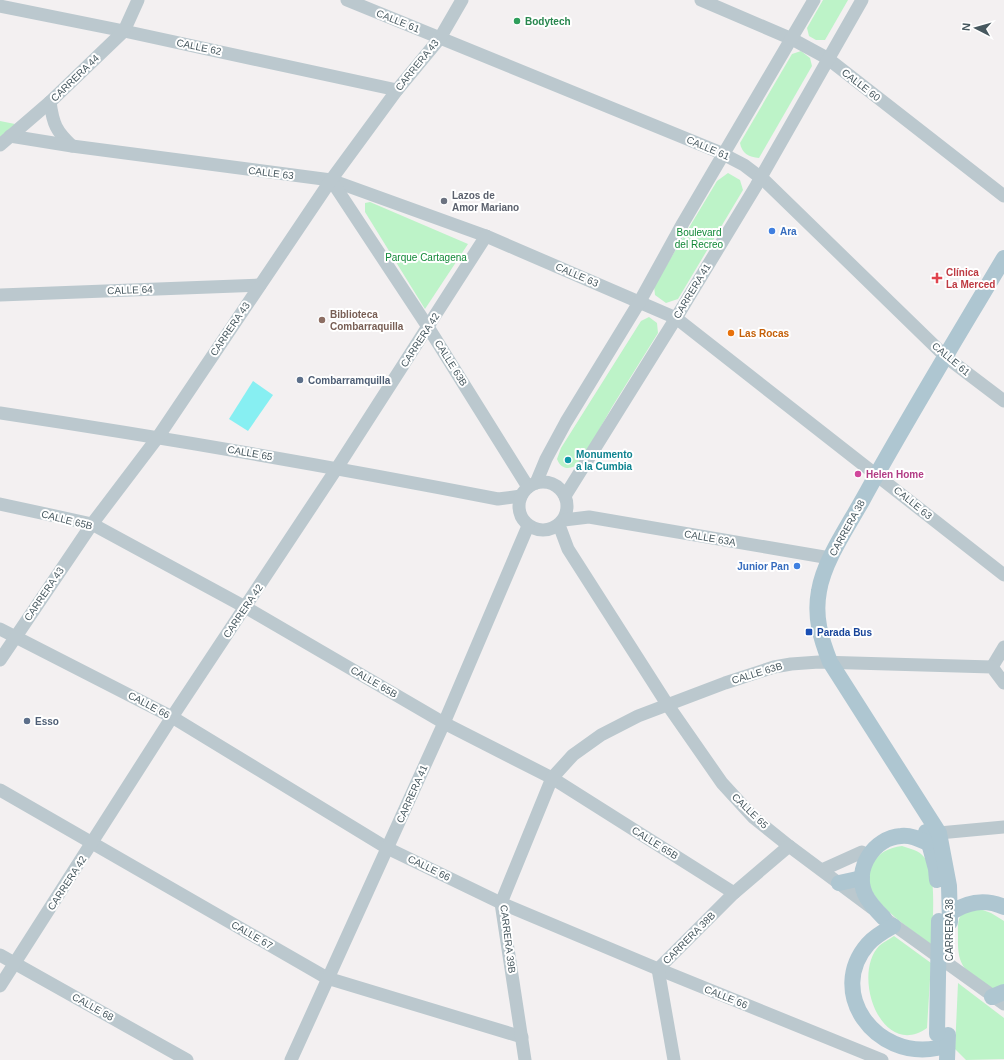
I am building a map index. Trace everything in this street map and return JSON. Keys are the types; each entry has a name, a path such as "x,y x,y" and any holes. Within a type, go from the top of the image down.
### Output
{"main road":[{"name":"CARRERA 38","path":"943,1050 946,919 936,869 933,838 921,805 830,662 820,637 817,617 819,591 830,558 877,474 1004,258"},
{"path":"933,838 913,836 892,837 882,842 867,857 863,867 862,878 865,894 874,907 888,922 859,957 854,972 852,987 854,1003 860,1017 869,1030 880,1040 894,1048 909,1052 943,1050"},
{"path":"839,882 862,878"},
{"path":"946,919 960,906 971,902 984,901 1004,907"}],"street":[{"name":"CARRERA 44","path":"0,145 50,102 124,31 138,0"},
{"name":"CALLE 61","path":"347,0 725,154 744,165 761,177 946,357 1004,401"},
{"name":"CARRERA 43","path":"0,660 92,524 158,437 331,180 397,90 440,38 462,0"},
{"name":"CALLE 60","path":"702,0 792,38 827,58 1004,196"},
{"path":"528,489 549,483 561,490 566,498 567,508 561,522 544,531 528,526 520,515 519,509 528,489 640,301 683,224 814,0"},
{"name":"CARRERA 41","path":"566,498 761,177 827,58 862,0"},
{"name":"CALLE 62","path":"0,6 124,31 397,90"},
{"path":"50,102 52,121 59,134 72,146"},
{"name":"CALLE 63","path":"10,136 72,146 331,180 486,236 640,301 676,318 1004,575"},
{"name":"CALLE 63B","path":"331,180 428,327 528,489"},
{"name":"CARRERA 42","path":"0,986 172,717 337,468 486,236"},
{"name":"CALLE 64","path":"0,295 260,285"},
{"name":"CALLE 65","path":"0,413 158,437 337,468 498,499 520,515"},
{"name":"CALLE 65","path":"498,499 528,489"},
{"name":"CALLE 63A","path":"566,498 590,517"},
{"name":"CALLE 65B","path":"0,504 92,524 245,607 444,723 552,778 734,893"},
{"name":"CALLE 63A","path":"561,522 590,517 830,558"},
{"name":"CALLE 65","path":"561,522 568,549 666,704 722,783 754,818 789,846 839,882 888,922 1000,998"},
{"name":"CARRERA 41","path":"291,1060 444,723 528,526"},
{"name":"CALLE 65","path":"544,531 568,549"},
{"name":"CALLE 66","path":"0,629 172,717 388,848 501,903 658,969 882,1060"},
{"path":"1004,647 992,667 1004,683"},
{"name":"CALLE 63B","path":"552,778 573,755 600,735 666,704 774,667 791,664 830,662 992,667"},
{"name":"CARRERA 39B","path":"525,1060 501,903 552,778"},
{"name":"CALLE 67","path":"0,790 327,978 522,1037"},
{"path":"933,838 1004,827"},
{"name":"CARRERA 38B","path":"674,1060 658,969 734,893 789,846"},
{"path":"822,870 862,852"},
{"name":"CALLE 68","path":"0,955 186,1060"}],"green space":[{"path":"823,0 848,0 825,40 816,40 809,36 807,28"},
{"path":"801,51 810,58 812,66 759,158 749,156 742,150 740,143 792,54"},
{"path":"0,121 15,124 0,137"},
{"name":"Boulevard del Recreo","path":"728,173 740,180 743,190 678,299 666,303 655,295 654,286 717,181"},
{"name":"Parque Cartagena","path":"370,202 468,244 425,309 365,212 365,203"},
{"path":"649,317 657,323 658,333 612,407 581,462 571,468 565,468 557,459 561,448 641,321"},
{"path":"902,846 920,853 928,864 933,886 932,945 899,921 887,910 877,899 870,887 868,875 872,864 878,856 885,851"},
{"path":"980,909 991,913 1004,921 1004,988 989,988 964,968 959,956 958,927 960,916 962,913"},
{"path":"894,936 931,963 927,1028 911,1035 897,1033 885,1024 876,1010 870,994 868,976 871,959 882,943"},
{"path":"958,983 1004,1018 1004,1059 966,1060 955,1049"}],"water":[{"path":"253,381 273,395 248,431 229,419"}],"place":[{"name":"Bodytech","path":"517,21"},
{"name":"Lazos de Amor Mariano","path":"444,201"},
{"name":"Ara","path":"772,231"},
{"name":"Clínica La Merced","path":"937,278"},
{"name":"Biblioteca Combarraquilla","path":"322,320"},
{"name":"Las Rocas","path":"731,333"},
{"name":"Combarramquilla","path":"300,380"},
{"name":"Monumento a la Cumbia","path":"568,460"},
{"name":"Helen Home","path":"858,474"},
{"name":"Junior Pan","path":"797,566"},
{"name":"Parada Bus","path":"809,632"},
{"name":"Esso","path":"27,721"}]}
